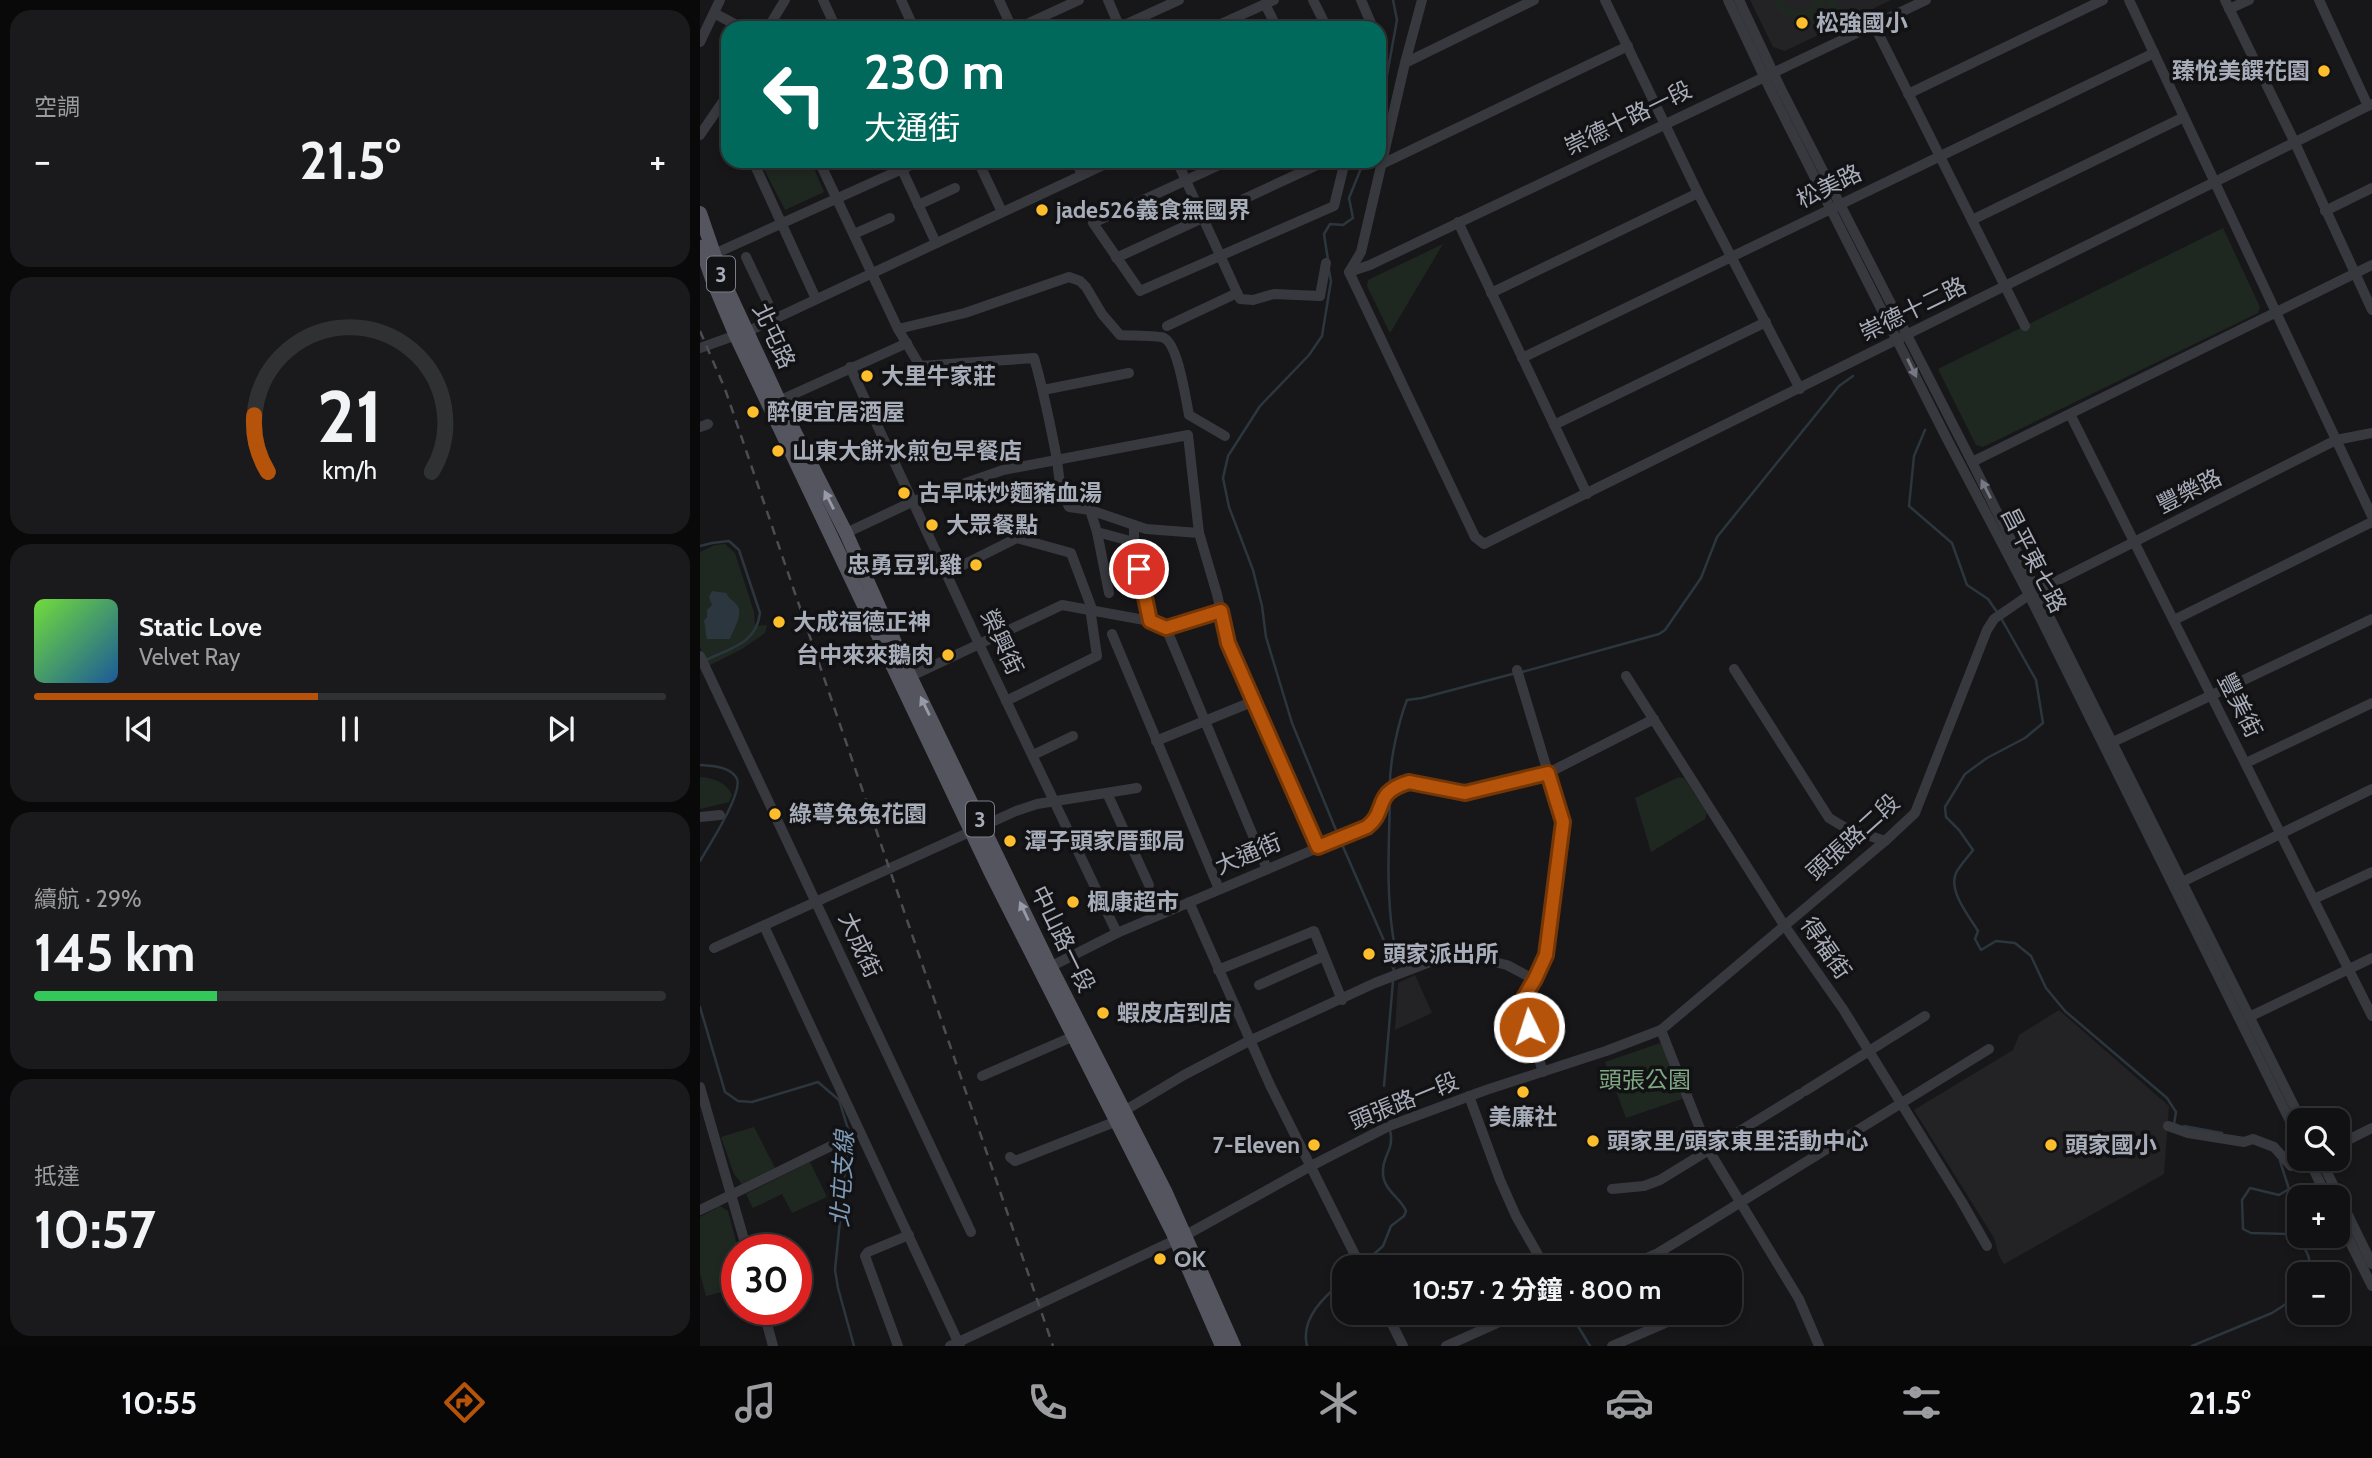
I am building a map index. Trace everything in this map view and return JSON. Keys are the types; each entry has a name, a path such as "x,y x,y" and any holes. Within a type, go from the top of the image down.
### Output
{"main road":[{"name":"北屯路","path":"700,213 742,334 774,403"},
{"name":"北屯路","path":"700,244 715,287 742,334"},
{"name":"中山路一段","path":"774,403 846,533 905,679"},
{"name":"中山路一段","path":"774,403 1045,969 1234,1346"},
{"name":"中山路一段","path":"1045,969 1074,1036 1121,1116"},
{"name":"中山路一段","path":"1181,1237 1222,1346"}],"street":[{"path":"700,42 720,0"},
{"path":"772,21 785,0"},
{"path":"823,0 833,21"},
{"path":"901,0 911,21"},
{"path":"999,0 1011,21"},
{"path":"1031,21 1079,0"},
{"path":"1108,0 1117,21"},
{"path":"1133,21 1179,0"},
{"path":"1313,0 1323,21"},
{"path":"1361,0 1370,21"},
{"path":"1386,146 1422,0"},
{"path":"1405,63 1534,0"},
{"path":"1605,0 1698,193 1800,389"},
{"name":"昌平東七路","path":"1728,0 1769,73 1903,337 1972,462 2287,1114"},
{"name":"昌平東七路","path":"1739,0 1769,73"},
{"name":"崇德十路一段","path":"1349,272 1370,265 1926,0"},
{"path":"1908,94 2103,0"},
{"path":"2129,0 2372,516"},
{"path":"2249,0 2227,5 2295,143 2372,310"},
{"path":"2319,0 2370,105"},
{"path":"1227,21 1269,2 1275,21"},
{"path":"714,13 729,21"},
{"path":"1238,16 1240,21"},
{"path":"1874,25 2025,326"},
{"path":"1386,162 1628,46"},
{"name":"松美路","path":"1522,358 2154,53"},
{"name":"崇德十二路","path":"1349,272 1475,537 1484,544 2370,105"},
{"path":"700,135 721,108"},
{"path":"1972,220 2184,117"},
{"path":"756,168 816,299"},
{"path":"824,168 898,329 920,366 1034,358 1057,460 1060,490 1069,507 1090,510 1134,525 1167,532 1199,533"},
{"path":"713,254 837,199 894,168"},
{"path":"901,168 936,243"},
{"path":"981,168 1002,212"},
{"path":"1079,168 1082,175"},
{"path":"700,348 742,334 1097,168"},
{"path":"1180,168 1240,299 1253,300 1274,295 1320,296 1326,263"},
{"path":"1212,168 1093,223 1140,291 1334,206 1343,168"},
{"path":"1116,258 1311,168"},
{"path":"1349,272 1361,252 1381,168"},
{"path":"918,205 955,188"},
{"path":"2325,211 2372,188"},
{"path":"1491,293 1698,193"},
{"path":"854,234 890,218"},
{"path":"1458,222 1587,494"},
{"path":"746,257 775,318"},
{"path":"1972,462 2372,265"},
{"path":"898,329 965,313 1069,277 1080,281 1120,335 1163,337 1171,344 1182,379 1188,415 1226,436"},
{"path":"1167,326 1237,293"},
{"path":"1555,425 1766,322"},
{"name":"昌平東七路","path":"1903,337 1946,437 2113,742 2177,885 2295,1108"},
{"path":"774,403 907,343"},
{"name":"榮興街","path":"850,367 1117,933"},
{"path":"1043,390 1129,373"},
{"name":"豐美街","path":"2070,414 2372,1016"},
{"name":"豐樂路","path":"2033,593 2336,440 2372,433"},
{"path":"846,533 914,501 1003,470 1188,435 1199,533 1228,643 1318,847"},
{"path":"1090,510 1109,593"},
{"path":"2174,620 2372,522"},
{"path":"1134,525 1134,542 1150,621"},
{"path":"1097,532 1134,542"},
{"path":"947,573 1017,538 1071,553 1091,609 1097,656 1006,701"},
{"name":"頭張路二段","path":"1661,1030 1915,813 1987,630 1994,619 2007,608 2033,593"},
{"path":"905,679 1062,604 1150,621 1166,628 1221,611"},
{"path":"2113,742 2372,619"},
{"path":"1166,628 1267,869"},
{"path":"1112,634 1219,889"},
{"name":"大成街","path":"700,656 971,1233"},
{"path":"1734,669 1829,818 1844,827 1885,841"},
{"path":"1517,670 1563,822 1546,955 1522,1006 1543,1072"},
{"name":"得福街","path":"1626,677 1784,925 1870,1051 1987,1246"},
{"path":"1156,741 1254,701"},
{"path":"2246,763 2372,703"},
{"name":"大通街","path":"1045,969 1117,933 1357,831 1372,822 1388,793 1409,782 1465,793 1548,773 1654,719"},
{"path":"1033,755 1073,736"},
{"path":"714,948 1016,811 1137,788"},
{"path":"2177,885 2372,789"},
{"path":"1107,793 1149,886"},
{"path":"700,817 720,815"},
{"path":"2314,900 2372,872"},
{"path":"1189,902 1249,1041 1309,1167 1356,1255"},
{"path":"764,926 909,1235 956,1345"},
{"path":"1218,970 1314,931 1342,1000"},
{"path":"1259,985 1324,956"},
{"path":"1010,1157 1015,1161 1121,1116 1184,1075 1249,1041 1436,960 1472,957 1507,965 1535,979"},
{"path":"2249,1017 2372,958"},
{"path":"1612,1189 1644,1186 1660,1180 1925,1016"},
{"path":"1661,1030 1709,1149 1799,1299 1819,1346"},
{"name":"頭張路一段","path":"956,1345 1181,1237 1389,1126 1661,1030"},
{"path":"982,1076 1074,1036"},
{"path":"1653,1255 1989,1049"},
{"path":"700,1087 743,1234"},
{"path":"1469,1097 1500,1180 1538,1255"},
{"path":"2168,1126 2188,1133 2244,1142 2253,1139 2274,1147 2287,1162"},
{"path":"2350,1139 2372,1128"},
{"path":"700,1210 833,1144"},
{"path":"2326,1171 2372,1264"},
{"path":"898,1346 865,1256 868,1252 909,1235"},
{"path":"2350,1242 2372,1286"},
{"path":"767,1325 773,1346"},
{"path":"1392,1325 1403,1346"},
{"path":"1446,1346 1493,1325"},
{"path":"1612,1346 1661,1325"}],"shaded area":[{"name":"松強國小","path":"1750,0 1891,0 1785,51 1773,47"},
{"path":"712,591 726,593 739,609 739,617 730,639 707,639 704,621 707,610 712,605 709,597"},
{"path":"1415,975 1432,1013 1395,1030 1398,983"},
{"name":"頭家國小","path":"2059,1010 2169,1106 2164,1174 2004,1264 1994,1238 1914,1110 2013,1050 2019,1035"}],"green space":[{"path":"1772,0 1782,0 1790,8 1804,10 1816,0 1835,0 1843,17 1835,22 1825,3 1813,17 1798,21 1784,15"},
{"path":"764,168 814,168 824,192 785,210"},
{"path":"2223,228 2260,307 2258,313 1983,447 1976,445 1938,369"},
{"path":"1443,244 1390,333 1367,286 1368,280"},
{"path":"725,544 735,553 754,612 755,626 767,625 765,633 742,649 708,666 700,647 700,552"},
{"path":"700,777 723,784 732,795 729,802 700,809"},
{"path":"1679,777 1684,778 1707,813 1705,819 1651,852 1635,798"},
{"name":"頭張公園","path":"1663,1042 1685,1098 1626,1118 1605,1062"},
{"path":"754,1127 775,1168 742,1184 734,1174 721,1137"},
{"path":"810,1162 827,1197 792,1213 782,1194 753,1208 746,1194"},
{"path":"720,1206 728,1211 734,1234 721,1234 721,1292 706,1296 700,1273 700,1217"}],"waterway":[{"path":"1386,80 1397,20 1393,0"},
{"path":"1328,260 1324,234 1330,224 1343,225 1353,218 1349,198 1361,168"},
{"path":"1329,270 1331,281 1322,336 1309,355 1260,406 1228,456 1223,478 1229,507 1253,570 1266,637 1292,723 1338,835"},
{"path":"1522,672 1659,634 1665,630 1701,578 1717,537 1839,386 1853,376"},
{"path":"1925,430 1914,456 1909,506 1952,543 1967,585 1988,599 1997,612"},
{"name":"北屯支線","path":"700,546 729,541 739,550 760,613 758,623 748,638 706,660"},
{"path":"2001,618 2036,680 2043,723 2025,738 1987,758 1965,774 1945,807 1946,817 1973,850 1956,873 1954,880 1957,895 1978,931 1975,939 1981,950 1996,941 2015,943 2031,956 2046,988 2065,1011 2167,1098 2176,1112 2174,1124"},
{"path":"1390,788 1395,744 1407,700 1516,673"},
{"name":"北屯支線","path":"700,765 729,771 738,783 731,805 700,861"},
{"path":"1390,798 1389,885 1397,956 1394,968"},
{"path":"1341,842 1385,943 1394,971"},
{"path":"1384,1086 1393,981"},
{"name":"北屯支線","path":"700,1007 725,1092 738,1101 752,1102 818,1082 839,1100 849,1132 835,1270 854,1346"},
{"path":"2184,1126 2222,1133"},
{"path":"1373,1255 1383,1246 1391,1226 1404,1216 1406,1211 1384,1179 1384,1161 1391,1143 1390,1130"},
{"path":"2280,1161 2289,1189 2279,1195 2250,1188 2242,1200 2243,1229 2251,1233 2291,1234 2303,1247 2310,1262"},
{"path":"1307,1346 1307,1326 1311,1317 1332,1290"},
{"path":"2192,1346 2272,1313 2287,1303"},
{"path":"1577,1325 1590,1346"}],"railway":[{"path":"700,331 725,389 1053,1346"}],"place":[{"name":"松強國小","path":"1802,23"},
{"name":"臻悅美饌花園","path":"2324,71"},
{"name":"jade526義食無國界","path":"1042,210"},
{"name":"大里牛家莊","path":"867,376"},
{"name":"醉便宜居酒屋","path":"753,412"},
{"name":"山東大餅水煎包早餐店","path":"778,451"},
{"name":"古早味炒麵豬血湯","path":"904,493"},
{"name":"大眾餐點","path":"932,525"},
{"name":"忠勇豆乳雞","path":"976,565"},
{"name":"大成福德正神","path":"779,622"},
{"name":"台中來來鵝肉","path":"948,655"},
{"name":"綠萼兔兔花園","path":"775,814"},
{"name":"潭子頭家厝郵局","path":"1010,841"},
{"name":"楓康超市","path":"1073,902"},
{"name":"頭家派出所","path":"1369,954"},
{"name":"蝦皮店到店","path":"1103,1013"},
{"name":"美廉社","path":"1523,1092"},
{"name":"頭家里/頭家東里活動中心","path":"1593,1141"},
{"name":"7-Eleven","path":"1314,1145"},
{"name":"頭家國小","path":"2051,1145"},
{"name":"OK","path":"1160,1259"}],"route":[{"path":"1139,569 1150,621 1166,628 1221,611 1228,643 1318,847 1367,827 1390,790 1409,782 1465,793 1548,773 1563,822 1546,955 1522,1006 1529,1027"}]}
